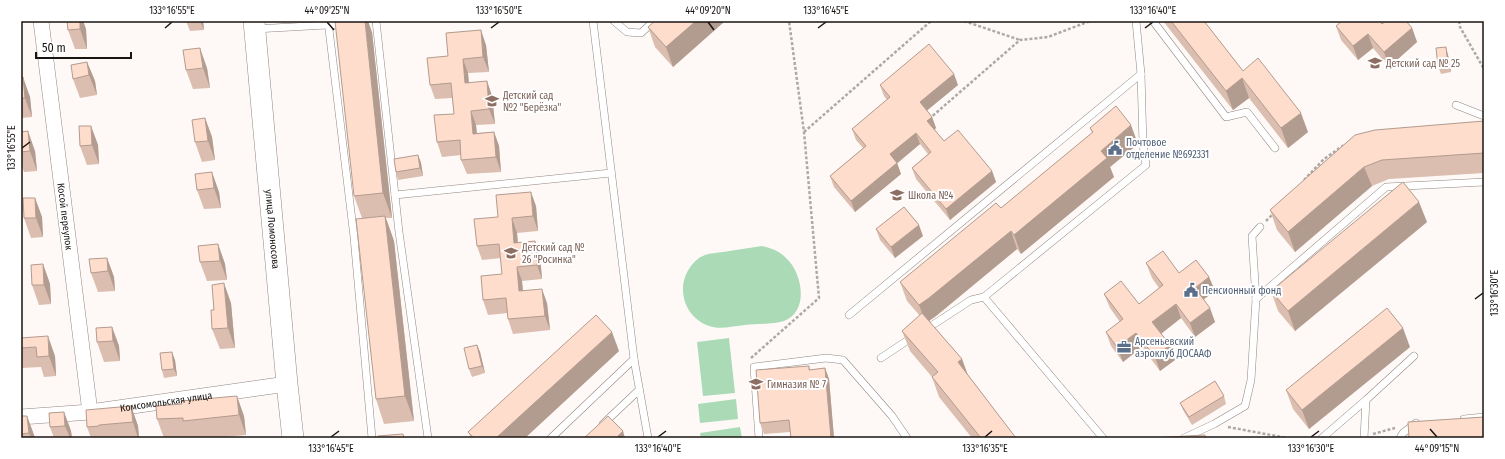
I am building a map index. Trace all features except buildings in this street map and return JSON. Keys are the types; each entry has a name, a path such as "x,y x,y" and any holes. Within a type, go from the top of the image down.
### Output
{"main road":[{"name":"улица Ломоносова","path":"255,25 293,438"}],"street":[{"name":"Косой переулок","path":"41,21 90,412"},
{"name":"Комсомольская улица","path":"21,416 90,412 287,384"}],"lane":[{"path":"373,21 395,195 396,232 428,438"},
{"path":"593,21 634,359 648,438"},
{"path":"614,21 627,32 641,33 654,21"},
{"path":"881,358 971,300 984,297 1146,165 1143,146 1141,74 1136,21"},
{"path":"1153,21 1226,117 1247,112 1275,148"},
{"path":"329,23 357,237 372,438"},
{"path":"255,25 352,23"},
{"path":"849,315 1141,74"},
{"path":"1456,105 1484,116"},
{"path":"395,195 612,173"},
{"path":"1256,298 1386,187 1484,182"},
{"path":"1184,438 1214,424 1245,406 1251,380 1256,298 1252,236 1260,227"},
{"path":"984,297 1103,438"},
{"path":"1322,438 1414,356"},
{"path":"759,438 754,367 826,358 843,360 892,416 907,438"},
{"path":"551,438 634,359"},
{"path":"600,427 639,390"},
{"path":"1364,438 1366,400"},
{"path":"1454,420 1484,417"},
{"path":"1400,438 1403,433 1419,423"}],"path":[{"path":"751,363 751,357 819,298 804,132 790,21"},
{"path":"804,132 931,21"},
{"path":"964,21 1020,40 1048,37 1090,21"},
{"path":"1459,21 1460,27 1484,69"},
{"path":"929,119 1020,40"},
{"path":"1303,182 1324,159 1344,145"},
{"path":"1260,227 1276,210"},
{"path":"1364,438 1388,429 1419,423"},
{"path":"1214,424 1286,438"}],"green space":[{"path":"762,246 775,250 783,256 792,264 796,272 801,291 798,309 792,316 784,321 776,323 722,328 709,326 700,322 693,316 688,309 683,292 686,274 695,261 709,254"},
{"path":"729,338 735,393 703,396 697,342"},
{"path":"736,399 738,419 700,423 698,404"},
{"path":"740,427 742,438 701,438 700,433"}],"place":[{"name":"Детский сад № 25","path":"1375,63"},
{"name":"Детский сад №2 \"Берёзка\"","path":"492,101"},
{"name":"Почтовое отделение №692331","path":"1115,148"},
{"name":"Школа №4","path":"897,195"},
{"name":"Детский сад № 26 \"Росинка\"","path":"511,253"},
{"name":"Пенсионный фонд","path":"1191,290"},
{"name":"Арсеньевский аэроклуб ДОСААФ","path":"1124,347"},
{"name":"Гимназия № 7","path":"756,384"}]}
